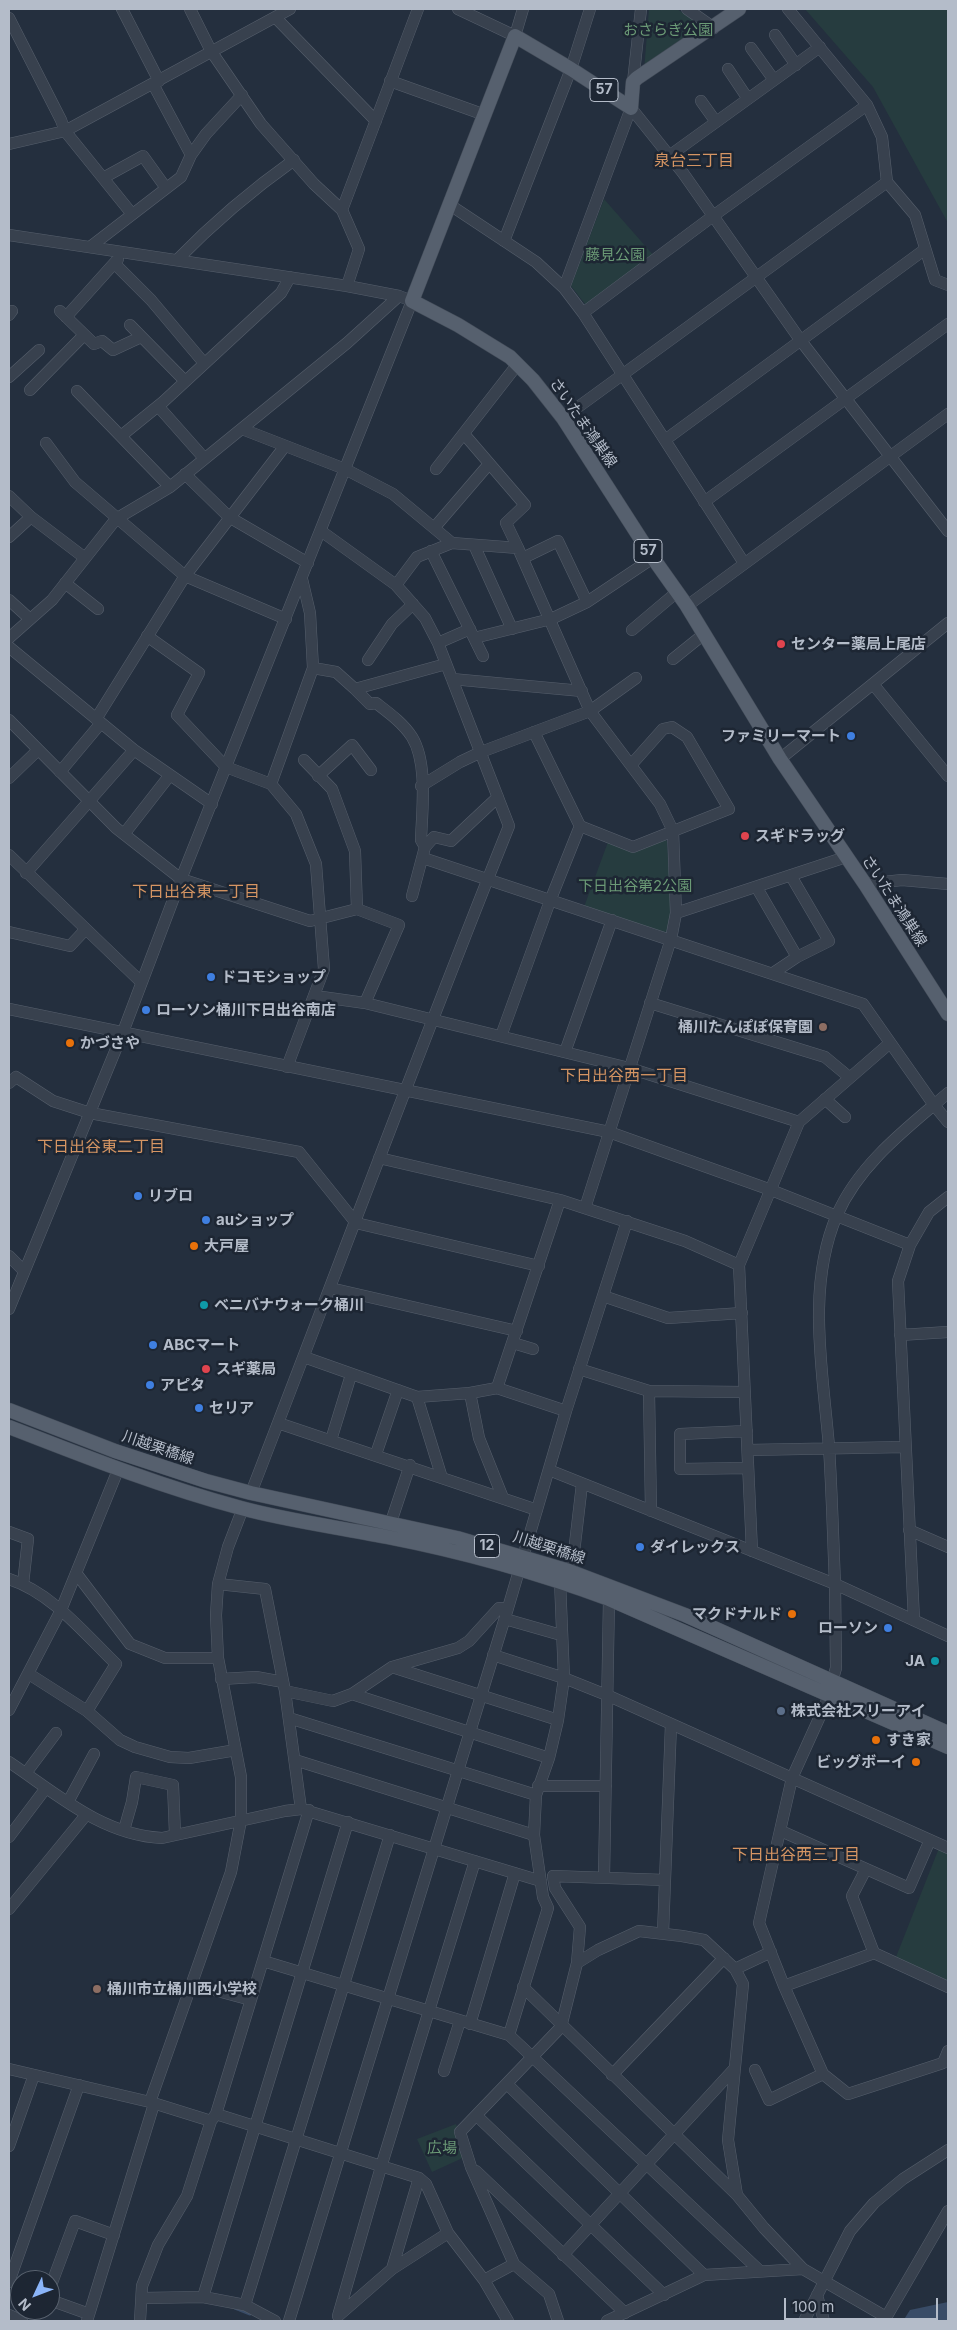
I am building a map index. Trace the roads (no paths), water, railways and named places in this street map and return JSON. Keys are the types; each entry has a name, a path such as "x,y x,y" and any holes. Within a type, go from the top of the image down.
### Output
{"main road":[{"name":"57","path":"515,36 631,108 633,82 739,9"},
{"path":"406,298 450,205 515,36"},
{"name":"さいたま鴻巣線","path":"406,298 458,325 510,357 563,418 653,558 687,606 780,759 865,884 948,1014"},
{"name":"川越栗橋線","path":"9,1410 163,1467 251,1493 391,1522 660,1605 834,1680 948,1733"},
{"name":"川越栗橋線","path":"9,1427 118,1470 242,1508 453,1551 521,1561"},
{"name":"川越栗橋線","path":"565,1576 609,1599 948,1747"}],"street":[{"path":"122,9 191,155"},
{"path":"190,9 211,51 261,124 314,184 342,210 359,249 347,286"},
{"path":"9,144 65,131 290,9"},
{"path":"342,210 418,9"},
{"path":"458,9 515,36 523,9"},
{"path":"504,241 571,69 590,9"},
{"path":"633,82 641,9"},
{"path":"687,9 714,28"},
{"path":"788,9 867,105 882,137 888,182 914,215 935,280 948,285"},
{"path":"275,17 376,121"},
{"path":"9,18 65,131 132,214"},
{"path":"775,35 796,65"},
{"path":"669,156 820,47"},
{"path":"751,48 774,80"},
{"path":"728,68 748,99"},
{"path":"390,81 485,114"},
{"path":"90,247 181,177 191,155 206,134 242,95"},
{"path":"701,101 716,122"},
{"path":"583,313 712,216 867,105"},
{"path":"631,108 669,156 800,341 948,531"},
{"path":"564,288 631,108"},
{"path":"103,178 143,156 166,188"},
{"path":"177,260 220,217 249,192 294,160"},
{"path":"563,418 888,182"},
{"path":"450,205 536,262 564,288 583,313 744,563"},
{"path":"9,235 347,286 406,298"},
{"path":"665,440 924,250"},
{"path":"124,252 63,314 94,344 102,341 113,350 141,337"},
{"path":"114,264 151,300 204,363"},
{"path":"120,436 158,406 185,381 280,292 290,277"},
{"path":"9,638 52,600 116,519 170,487 347,343 406,298"},
{"path":"9,1309 123,1032 181,879 321,531 406,298"},
{"path":"704,502 948,324"},
{"path":"130,326 185,381"},
{"path":"30,390 84,335"},
{"path":"9,377 39,350"},
{"path":"436,468 517,365"},
{"path":"77,391 170,487"},
{"path":"158,406 204,458"},
{"path":"687,606 948,414"},
{"path":"242,429 345,469 393,494 452,543"},
{"path":"464,434 525,505 506,523 551,619 590,711 660,804 674,831 676,913 671,939 585,1208"},
{"path":"46,443 75,482 185,576 286,619"},
{"path":"60,772 98,721 147,636 185,576 285,446"},
{"path":"434,528 489,464"},
{"path":"185,474 229,517 308,563"},
{"path":"9,496 31,517 85,558"},
{"path":"9,537 31,517"},
{"path":"251,1493 356,1223 404,1090 509,826 438,643 425,618 396,585 321,531"},
{"path":"396,585 417,557 452,543 520,553 558,542 587,602"},
{"path":"474,545 512,629"},
{"path":"431,551 483,656"},
{"path":"438,643 472,634 512,629 551,619 587,602 653,558"},
{"path":"271,784 313,668 310,613 302,579"},
{"path":"65,583 98,609"},
{"path":"632,630 677,592"},
{"path":"9,600 30,619"},
{"path":"368,660 392,624 413,604"},
{"path":"780,759 948,623"},
{"path":"673,659 704,634"},
{"path":"147,636 199,673 177,715 226,767 271,784 296,814 316,864 324,970 287,1067"},
{"path":"9,648 134,750 212,804"},
{"path":"355,689 446,664"},
{"path":"313,668 336,672 370,704 376,703 397,719 412,738 420,756 423,774 421,786 421,840 424,852"},
{"path":"421,786 460,762 481,752 590,711 636,678"},
{"path":"452,679 582,691"},
{"path":"873,684 948,776"},
{"path":"9,720 124,834 181,879 310,921 357,909 399,925 365,1003"},
{"path":"534,732 580,826 633,847 729,809 687,737 672,727 663,729 631,765"},
{"path":"318,776 352,745 371,770"},
{"path":"9,778 38,750"},
{"path":"26,873 88,800 134,750"},
{"path":"304,760 332,789 355,851 357,909"},
{"path":"124,834 170,775"},
{"path":"412,896 424,852 434,837 451,841 498,797"},
{"path":"501,1036 550,901 580,826"},
{"path":"424,852 487,879 550,901 671,939 863,1004 948,1122"},
{"path":"9,855 141,982"},
{"path":"676,913 846,858"},
{"path":"773,973 829,941 791,876"},
{"path":"865,884 902,880 948,884"},
{"path":"757,888 797,958"},
{"path":"565,1052 612,920"},
{"path":"9,932 70,946 85,930"},
{"path":"315,996 365,1003 629,1068 799,1122"},
{"path":"650,1003 825,1057 849,1077"},
{"path":"9,1009 609,1132 771,1190 910,1245"},
{"path":"752,1551 739,1265 799,1122 890,1043"},
{"path":"9,1083 16,1077 53,1101 90,1113 299,1152 356,1223 539,1266"},
{"path":"948,1092 869,1164 837,1215 821,1278 819,1331 829,1449 835,1584 836,1668 829,1694 792,1778 759,1923 784,1986 823,2074 848,2094 945,2064 948,2052"},
{"path":"825,1099 845,1117"},
{"path":"379,1158 560,1200 685,1241 739,1265"},
{"path":"914,1620 898,1282 910,1245 929,1212 948,1196"},
{"path":"498,1388 560,1200"},
{"path":"289,2321 339,2153 494,1655 566,1411 627,1221"},
{"path":"9,1256 24,1271"},
{"path":"330,1288 517,1331"},
{"path":"603,1296 668,1318 742,1313"},
{"path":"900,1335 948,1332"},
{"path":"513,1343 533,1349"},
{"path":"304,1357 417,1397 470,1393 498,1388 566,1411"},
{"path":"579,1369 649,1391 745,1392"},
{"path":"331,1440 351,1375"},
{"path":"376,1454 398,1390"},
{"path":"649,1391 651,1511"},
{"path":"470,1393 479,1438 502,1498"},
{"path":"417,1397 442,1478"},
{"path":"278,1423 410,1465 442,1478 537,1510"},
{"path":"747,1431 680,1434 680,1469 748,1468"},
{"path":"748,1450 906,1447"},
{"path":"391,1522 410,1465"},
{"path":"9,1710 61,1610 118,1470"},
{"path":"549,1470 835,1584 948,1636"},
{"path":"509,2036 548,1908 541,1881 534,1836 537,1790 549,1758 558,1720 564,1678 562,1635 565,1576 573,1561 582,1484"},
{"path":"60,2305 88,2318 152,2103 231,1872 241,1820 241,1777 221,1679 216,1615 218,1584 228,1547 242,1508"},
{"path":"909,1530 948,1547"},
{"path":"9,1532 28,1539 23,1584"},
{"path":"76,1574 130,1644 165,1658 218,1658"},
{"path":"9,1579 23,1584 61,1610 116,1664 87,1712"},
{"path":"140,2321 142,2286 158,2245 188,2196 263,1961 305,1810 294,1760 284,1687 265,1589 218,1584"},
{"path":"604,1878 609,1696 609,1599"},
{"path":"221,1679 256,1677 333,1701 352,1694 392,1667 458,1648 469,1642 499,1608 506,1613 562,1635"},
{"path":"494,1655 564,1678 609,1696 948,1848"},
{"path":"392,1667 558,1720"},
{"path":"29,1674 87,1712 120,1740 135,1747 170,1757 189,1758 236,1750"},
{"path":"352,1694 549,1758"},
{"path":"289,1718 458,1770 537,1790 606,1786"},
{"path":"663,1933 671,1724"},
{"path":"26,1773 56,1734"},
{"path":"68,1802 94,1754"},
{"path":"294,1760 534,1836"},
{"path":"9,1762 86,1816 143,1837 162,1838 241,1820 305,1810 541,1881"},
{"path":"124,1830 132,1802 136,1777 173,1785 175,1834"},
{"path":"9,1837 46,1788"},
{"path":"9,1909 86,1816"},
{"path":"203,2297 348,1822"},
{"path":"781,1830 908,1888 930,1840"},
{"path":"245,2305 390,1835"},
{"path":"335,2319 475,1861"},
{"path":"866,1869 852,1896 874,1954"},
{"path":"444,2070 465,2022 515,1873"},
{"path":"558,2321 549,2294 514,2264 471,2166 460,2132 533,2058 561,2026 577,1963 580,1928 555,1888 553,1876 665,1880"},
{"path":"577,1963 598,1950 639,1931 704,1940 735,1969 743,1984 728,2140 738,2195"},
{"path":"735,1969 771,1952"},
{"path":"784,1986 874,1954 948,1986"},
{"path":"612,2075 724,1958"},
{"path":"263,1961 509,2036 760,2271"},
{"path":"192,1984 251,2000"},
{"path":"523,1987 561,2026 738,2195 764,2228 803,2269 885,2319 948,2211"},
{"path":"563,2255 735,2068"},
{"path":"9,2069 255,2126 419,2178 426,2184 448,2233 484,2280 508,2321"},
{"path":"755,2070 769,2100 823,2074"},
{"path":"9,2146 34,2075"},
{"path":"508,2084 704,2274"},
{"path":"9,2282 12,2260 79,2085"},
{"path":"477,2116 664,2295"},
{"path":"804,2321 850,2231 874,2202 903,2179 948,2150"},
{"path":"471,2166 625,2313"},
{"path":"392,2269 419,2178"},
{"path":"57,2270 75,2221 114,2234"},
{"path":"335,2319 392,2269 448,2233"},
{"path":"484,2280 514,2264"},
{"path":"607,2321 704,2274 803,2269"},
{"path":"817,2295 824,2321"},
{"path":"142,2298 203,2297 245,2305 276,2321"},
{"path":"9,2316 22,2321"}],"water":[{"path":"948,2302 948,2321 903,2321 910,2310"}],"waterway":[{"path":"235,2308 250,2314"}],"place":[{"name":"センター薬局上尾店","path":"781,644"},
{"name":"ファミリーマート","path":"851,736"},
{"name":"スギドラッグ","path":"745,836"},
{"name":"ドコモショップ","path":"211,977"},
{"name":"ローソン桶川下日出谷南店","path":"146,1010"},
{"name":"桶川たんぽぽ保育園","path":"823,1027"},
{"name":"かづさや","path":"70,1043"},
{"name":"リブロ","path":"138,1196"},
{"name":"auショップ","path":"206,1220"},
{"name":"大戸屋","path":"194,1246"},
{"name":"ベニバナウォーク桶川","path":"204,1305"},
{"name":"ABCマート","path":"153,1345"},
{"name":"スギ薬局","path":"206,1369"},
{"name":"アピタ","path":"150,1385"},
{"name":"セリア","path":"199,1408"},
{"name":"ダイレックス","path":"640,1547"},
{"name":"マクドナルド","path":"792,1614"},
{"name":"ローソン","path":"888,1628"},
{"name":"JA","path":"935,1661"},
{"name":"株式会社スリーアイ","path":"781,1711"},
{"name":"すき家","path":"876,1740"},
{"name":"ビッグボーイ","path":"916,1762"},
{"name":"桶川市立桶川西小学校","path":"97,1989"}],"district":[{"name":"泉台三丁目","path":"694,161"},
{"name":"下日出谷東一丁目","path":"196,892"},
{"name":"下日出谷西一丁目","path":"624,1076"},
{"name":"下日出谷東二丁目","path":"101,1147"},
{"name":"下日出谷西三丁目","path":"796,1855"}],"park label":[{"name":"おさらぎ公園","path":"668,30"},
{"name":"藤見公園","path":"615,255"},
{"name":"下日出谷第2公園","path":"635,886"},
{"name":"広場","path":"442,2148"}]}
